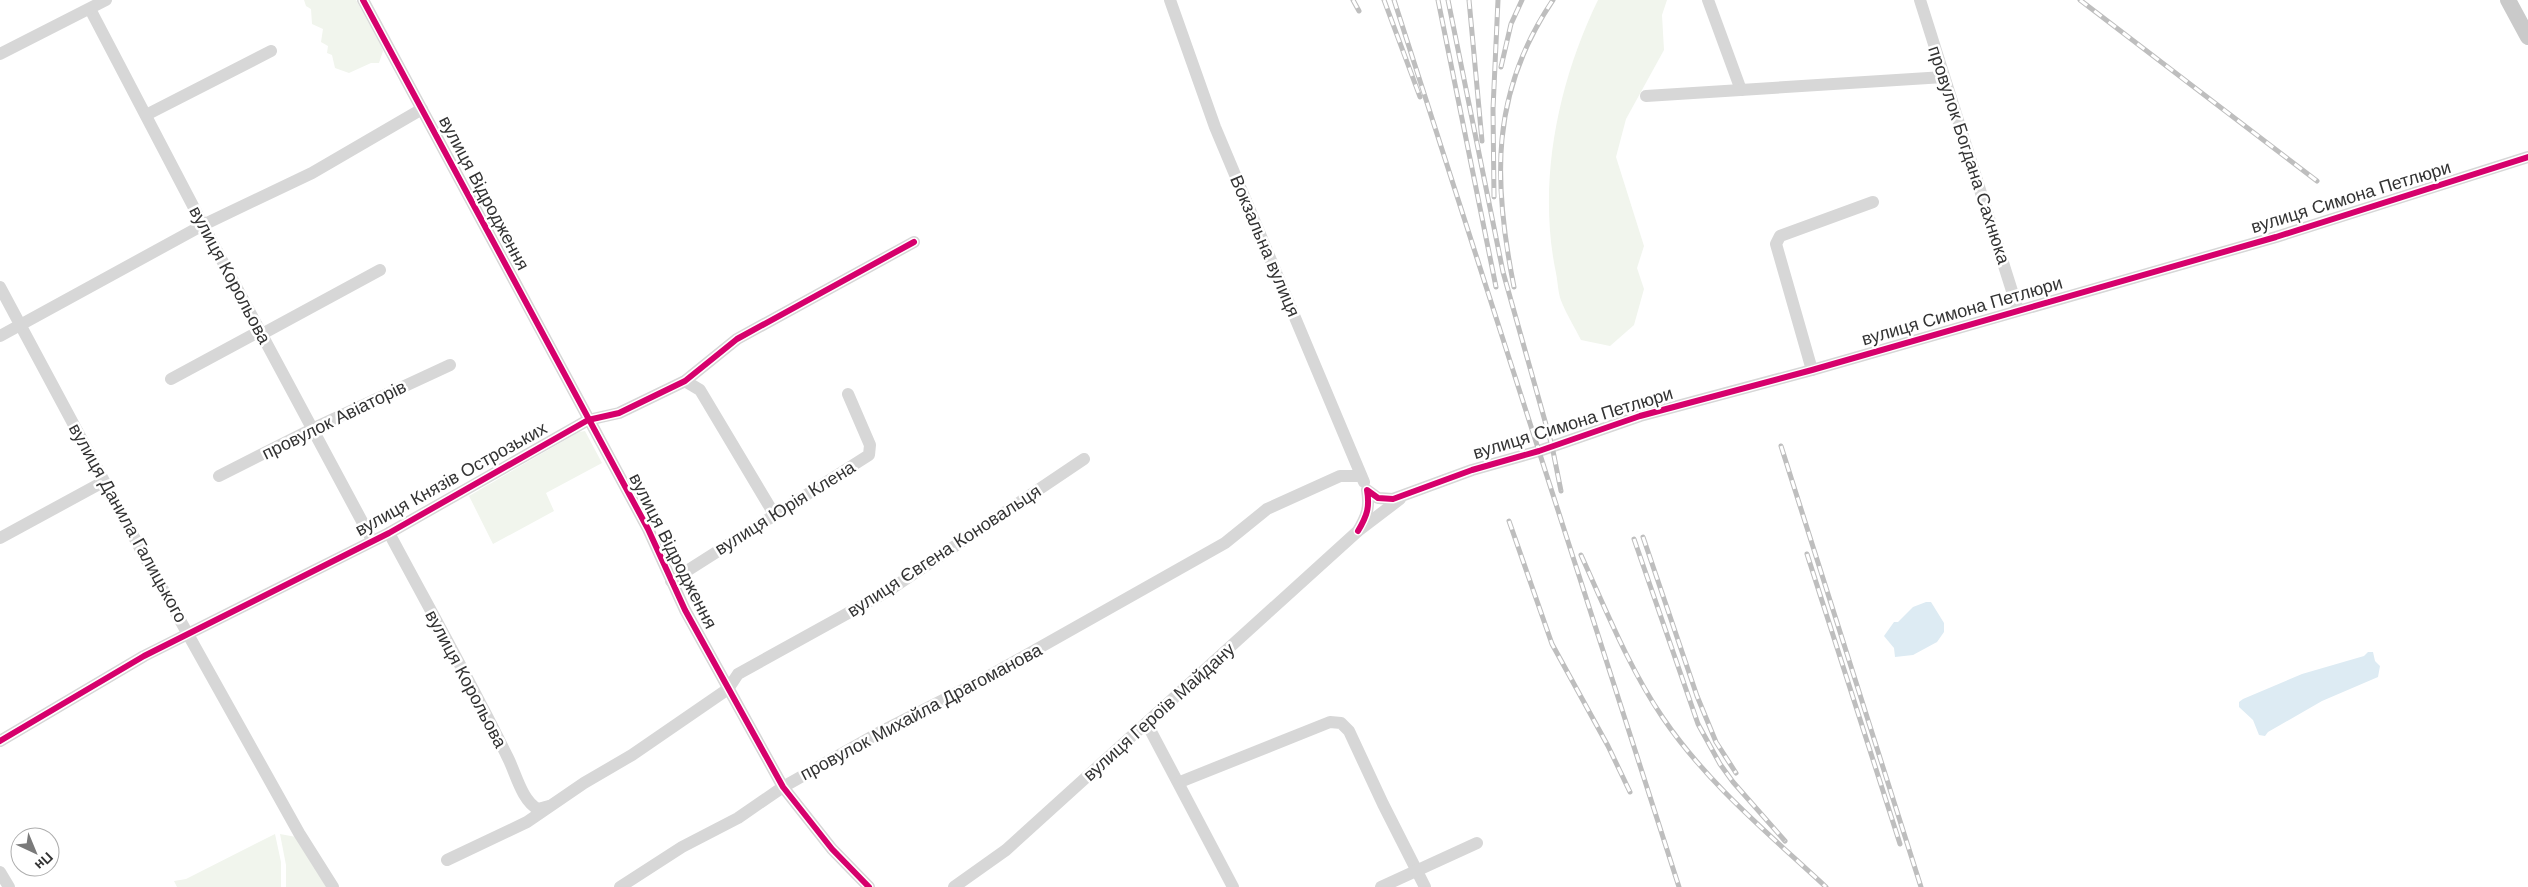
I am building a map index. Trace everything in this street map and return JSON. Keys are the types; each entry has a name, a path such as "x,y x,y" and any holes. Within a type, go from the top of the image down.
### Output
{"main road":[{"path":"2508,0 2528,37"}],"street":[{"path":"0,54 106,0"},
{"name":"вулиця Відродження","path":"363,0 648,529 685,610 783,787 832,849 869,887"},
{"name":"Вокзальна вулиця","path":"1170,0 1214,127 1367,490"},
{"path":"1708,0 1741,90"},
{"name":"провулок Богдана Сахнюка","path":"1920,0 2018,310"},
{"name":"вулиця Корольова","path":"90,9 203,225 372,540"},
{"path":"146,115 271,51"},
{"path":"1646,96 1944,77"},
{"path":"0,336 203,225 312,173 422,109"},
{"name":"вулиця Симона Петлюри","path":"1406,495 1472,470 1539,451 1640,416 1812,370 2276,237 2528,157"},
{"path":"1812,370 1776,244 1780,236 1873,202"},
{"name":"вулиця Князів Острозьких","path":"0,741 65,701 188,633 389,533 588,420 619,413 685,381 737,339 914,242"},
{"path":"171,379 380,270"},
{"name":"вулиця Данила Галицького","path":"0,287 22,325 103,482 299,833 333,887"},
{"name":"провулок Авіаторів","path":"219,476 312,429 450,365"},
{"path":"685,381 700,390 774,514"},
{"name":"вулиця Юрія Клена","path":"671,581 869,455 870,444 848,394"},
{"name":"вулиця Євгена Коновальця","path":"448,860 527,822 632,755 728,689 738,674 888,591 1084,459"},
{"name":"провулок Михайла Драгоманова","path":"620,887 682,847 758,806 783,787 882,731 982,680 1225,543 1267,509 1340,476 1361,476"},
{"path":"0,538 103,482"},
{"path":"1367,490 1378,498 1393,499 1406,495"},
{"path":"1358,531 1367,516 1370,504 1367,490"},
{"name":"вулиця Героїв Майдану","path":"954,887 1006,850 1358,531 1406,495"},
{"name":"вулиця Корольова","path":"389,533 527,799 532,806 538,809 552,805"},
{"path":"1180,782 1330,722 1340,724 1349,730 1358,747 1416,872 1425,887"},
{"path":"1147,724 1180,782 1233,887"},
{"path":"1381,887 1477,843"},
{"path":"0,872 9,887"}],"shaded area":[{"path":"304,0 356,0 383,51 379,63 371,63 349,73 335,68 332,55 327,53 328,46 321,42 323,29 312,24 311,9 306,6"},
{"path":"1598,0 1667,0 1662,15 1664,50 1626,119 1616,157 1644,246 1637,268 1644,289 1634,325 1610,346 1581,340 1562,303 1551,239 1549,204 1550,169 1562,99 1584,32"},
{"path":"585,431 602,463 546,493 554,511 493,544 469,496 579,432"},
{"path":"1931,602 1944,623 1944,632 1937,642 1913,655 1895,657 1894,648 1884,636 1894,622 1898,622 1913,607"},
{"path":"2368,652 2373,652 2375,661 2380,666 2378,677 2322,701 2268,732 2265,736 2259,735 2253,720 2239,707 2239,702 2243,699 2302,674 2364,656"},
{"path":"275,834 281,862 281,887 177,887 174,881 186,879"},
{"path":"280,834 296,837 327,887 286,887 286,865"}],"railway":[{"path":"1353,0 1359,11"},
{"path":"1384,0 1420,97"},
{"path":"1394,0 1679,887"},
{"path":"1438,0 1496,287"},
{"path":"1448,0 1503,272 1552,446 1561,491"},
{"path":"1469,0 1482,141"},
{"path":"1494,197 1493,109 1498,0"},
{"path":"1501,67 1511,24 1522,0"},
{"path":"1514,287 1502,211 1500,175 1502,139 1507,104 1517,69 1532,35 1553,0"},
{"path":"2080,0 2317,181"},
{"path":"1781,446 1921,887"},
{"path":"1509,521 1552,644 1608,746 1630,792"},
{"path":"1643,537 1697,696 1716,742 1736,773"},
{"path":"1634,539 1698,724 1720,764 1733,782 1785,841"},
{"path":"1807,554 1900,844"},
{"path":"1581,555 1639,679 1680,742 1740,807 1826,887"}],"cycle path":[{"path":"363,0 648,529 685,610 783,787 832,849 869,887"},
{"path":"1358,531 1367,511 1367,490 1378,498 1393,499 1472,470 1539,451 1640,416 1812,370 2276,237 2528,157"},
{"path":"0,741 144,656 389,533 588,420 619,413 685,381 737,339 914,242"}]}
